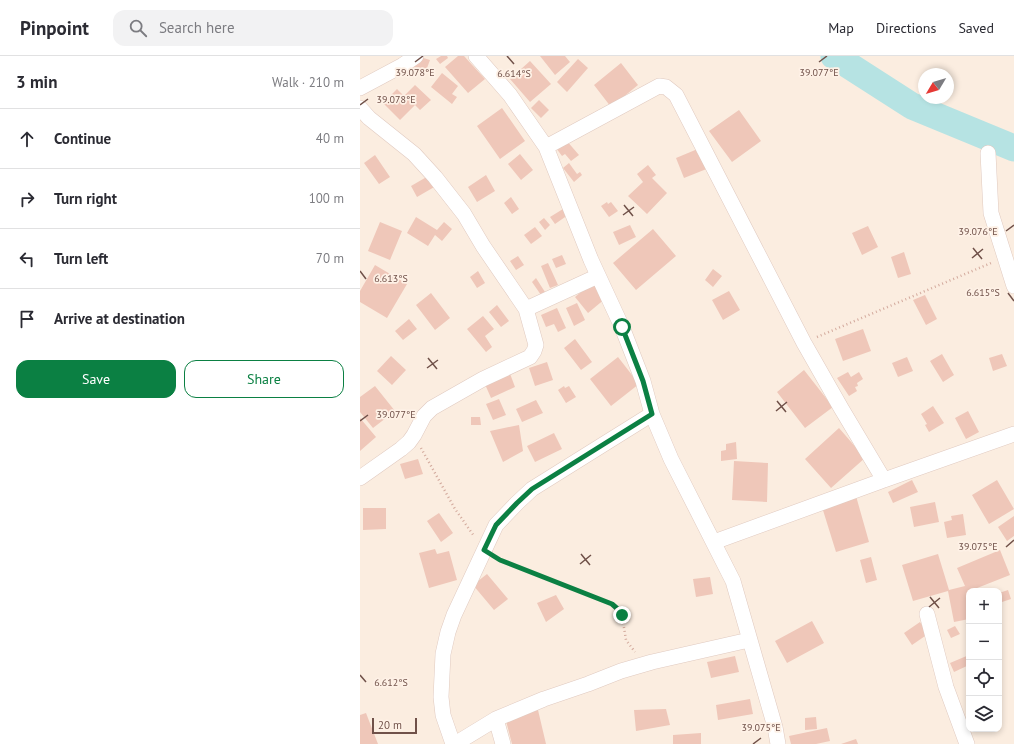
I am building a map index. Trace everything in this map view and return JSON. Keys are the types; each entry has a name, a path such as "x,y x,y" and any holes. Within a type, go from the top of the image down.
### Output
{"street":[{"path":"360,88 403,65 416,56"},
{"path":"476,56 510,95 546,147 598,276 622,327 643,381 652,414 671,459 733,581 775,727 778,744"},
{"path":"546,147 659,86 666,87 671,90 679,100 804,343 884,480"},
{"path":"360,478 409,442 414,436 424,416 432,408 483,379 530,357 536,345 526,309 483,246 464,214 435,177 414,154 363,116"},
{"path":"988,153 991,213 1014,286"},
{"path":"526,309 598,276"},
{"path":"652,414 532,489 496,525 454,615 443,654 441,697 443,715 454,744 496,719 544,699 652,662 749,640"},
{"path":"714,542 1014,434"},
{"path":"928,614 946,688 966,744"},
{"path":"496,719 503,744"}],"path":[{"path":"804,343 1004,257"},
{"path":"414,436 455,509 484,550 500,560 612,604 620,611 622,615 626,640 635,652 652,662"}],"building":[{"path":"417,56 430,60 424,76 412,71"},
{"path":"441,56 447,56 448,58 440,64 436,59"},
{"path":"458,56 464,56 485,79 468,93 445,67"},
{"path":"540,56 565,56 570,62 555,75"},
{"path":"578,59 588,68 567,92 557,82"},
{"path":"530,61 551,84 530,102 510,79"},
{"path":"621,63 638,85 611,107 594,85"},
{"path":"442,73 458,86 452,94 457,97 452,104 431,87"},
{"path":"415,85 431,100 420,110 415,105 400,120 383,103 397,89 404,96"},
{"path":"539,100 549,110 541,118 531,108"},
{"path":"502,108 525,141 500,159 477,126"},
{"path":"739,110 761,141 732,162 709,131"},
{"path":"566,140 579,155 571,161 565,154 562,156 556,148"},
{"path":"700,148 709,168 684,178 676,158"},
{"path":"520,154 533,170 521,180 508,164"},
{"path":"375,155 390,177 379,184 364,163"},
{"path":"569,163 577,174 580,172 582,175 574,182 563,168"},
{"path":"648,165 656,175 652,178 667,193 647,214 628,196 643,182 637,174"},
{"path":"430,175 436,186 417,197 411,186"},
{"path":"486,175 495,191 477,202 468,187"},
{"path":"511,197 519,209 512,214 504,203"},
{"path":"607,202 608,204 611,202 618,211 609,217 601,206"},
{"path":"563,209 568,215 555,224 550,217"},
{"path":"416,217 437,230 444,222 452,229 442,241 435,235 428,246 407,233"},
{"path":"544,218 550,225 545,230 539,222"},
{"path":"380,222 402,231 390,260 368,251"},
{"path":"630,225 636,237 619,245 613,232"},
{"path":"868,226 878,247 862,255 852,233"},
{"path":"535,227 542,236 531,244 524,235"},
{"path":"653,229 676,256 636,290 613,263"},
{"path":"904,252 911,274 898,278 891,257"},
{"path":"562,255 566,264 556,268 552,259"},
{"path":"518,256 524,265 516,270 510,261"},
{"path":"548,263 558,285 550,288 541,266"},
{"path":"375,265 407,284 387,318 360,302 360,291"},
{"path":"713,269 722,276 713,287 705,280"},
{"path":"478,271 485,283 477,288 470,277"},
{"path":"536,278 545,292 541,295 532,282"},
{"path":"593,282 606,298 588,313 575,297"},
{"path":"729,291 740,310 723,320 712,300"},
{"path":"431,293 450,318 435,330 416,305"},
{"path":"925,295 937,319 926,325 913,300"},
{"path":"577,303 585,320 574,326 566,308"},
{"path":"497,305 509,321 501,327 489,312"},
{"path":"557,308 566,328 558,332 554,324 546,327 541,315"},
{"path":"483,316 494,329 485,336 492,347 486,352 467,329"},
{"path":"409,319 417,329 403,340 395,331"},
{"path":"863,329 871,351 843,361 835,339"},
{"path":"575,339 592,362 581,370 564,348"},
{"path":"942,354 954,375 943,382 930,361"},
{"path":"1002,354 1007,366 993,371 989,358"},
{"path":"391,356 406,370 392,385 377,371"},
{"path":"618,357 639,384 611,406 590,379"},
{"path":"907,357 913,371 898,377 892,363"},
{"path":"547,362 553,380 535,386 529,368"},
{"path":"804,370 833,407 805,428 777,392"},
{"path":"509,371 515,387 491,398 484,382"},
{"path":"848,372 851,377 859,372 863,379 857,383 858,386 855,387 857,391 849,396 837,378"},
{"path":"375,386 395,411 373,428 360,412 360,397"},
{"path":"564,386 565,388 569,386 576,397 566,403 558,390"},
{"path":"499,399 506,415 493,420 486,404"},
{"path":"536,400 543,413 522,422 516,409"},
{"path":"933,406 944,423 929,432 925,425 927,424 921,414"},
{"path":"968,411 979,432 966,439 955,418"},
{"path":"471,417 480,417 481,425 471,425"},
{"path":"360,418 376,437 360,451"},
{"path":"519,425 523,451 503,462 490,431"},
{"path":"839,428 865,458 831,488 805,459"},
{"path":"554,433 562,449 535,462 527,446"},
{"path":"736,442 737,459 721,461 721,451 726,450 726,444"},
{"path":"418,459 423,474 405,479 400,464"},
{"path":"734,461 768,463 767,502 732,500"},
{"path":"912,480 918,492 893,503 888,492"},
{"path":"997,480 1014,509 989,524 972,495"},
{"path":"856,496 869,542 836,552 822,507"},
{"path":"935,502 939,522 914,527 910,507"},
{"path":"363,508 386,508 386,529 363,530"},
{"path":"439,513 453,533 441,542 427,521"},
{"path":"963,514 966,535 947,538 944,522 952,520 951,516"},
{"path":"1014,516 1014,536 1007,541 998,527"},
{"path":"435,549 437,554 449,551 457,580 429,588 419,553"},
{"path":"1000,550 1010,575 977,588 966,588 966,620 954,622 948,591 913,601 902,565 938,554 949,590 965,586 957,568"},
{"path":"871,557 877,580 866,583 860,560"},
{"path":"487,574 508,599 494,610 473,585"},
{"path":"710,577 713,594 696,597 693,579"},
{"path":"1008,590 1011,599 1002,602 1002,592"},
{"path":"556,595 564,609 546,622 537,603"},
{"path":"812,621 824,643 787,663 775,641"},
{"path":"920,622 928,634 912,645 904,633"},
{"path":"955,626 960,634 951,638 947,630"},
{"path":"735,656 739,672 711,678 707,662"},
{"path":"966,656 966,666 954,672 950,663"},
{"path":"750,699 753,714 718,720 716,705"},
{"path":"666,709 670,725 636,731 634,710"},
{"path":"538,710 546,744 512,744 505,717"},
{"path":"366,713 378,744 360,744 360,715"},
{"path":"816,717 817,729 805,730 805,718"},
{"path":"827,728 830,741 816,744 791,744 789,736"},
{"path":"701,733 701,744 673,744 673,735"},
{"path":"856,739 858,744 841,744"}],"waterway":[{"path":"834,56 912,106 1014,148"}],"route":[{"path":"622,327 643,381 652,414 532,489 496,525 484,550 500,560 612,604 620,611 622,615"}]}
